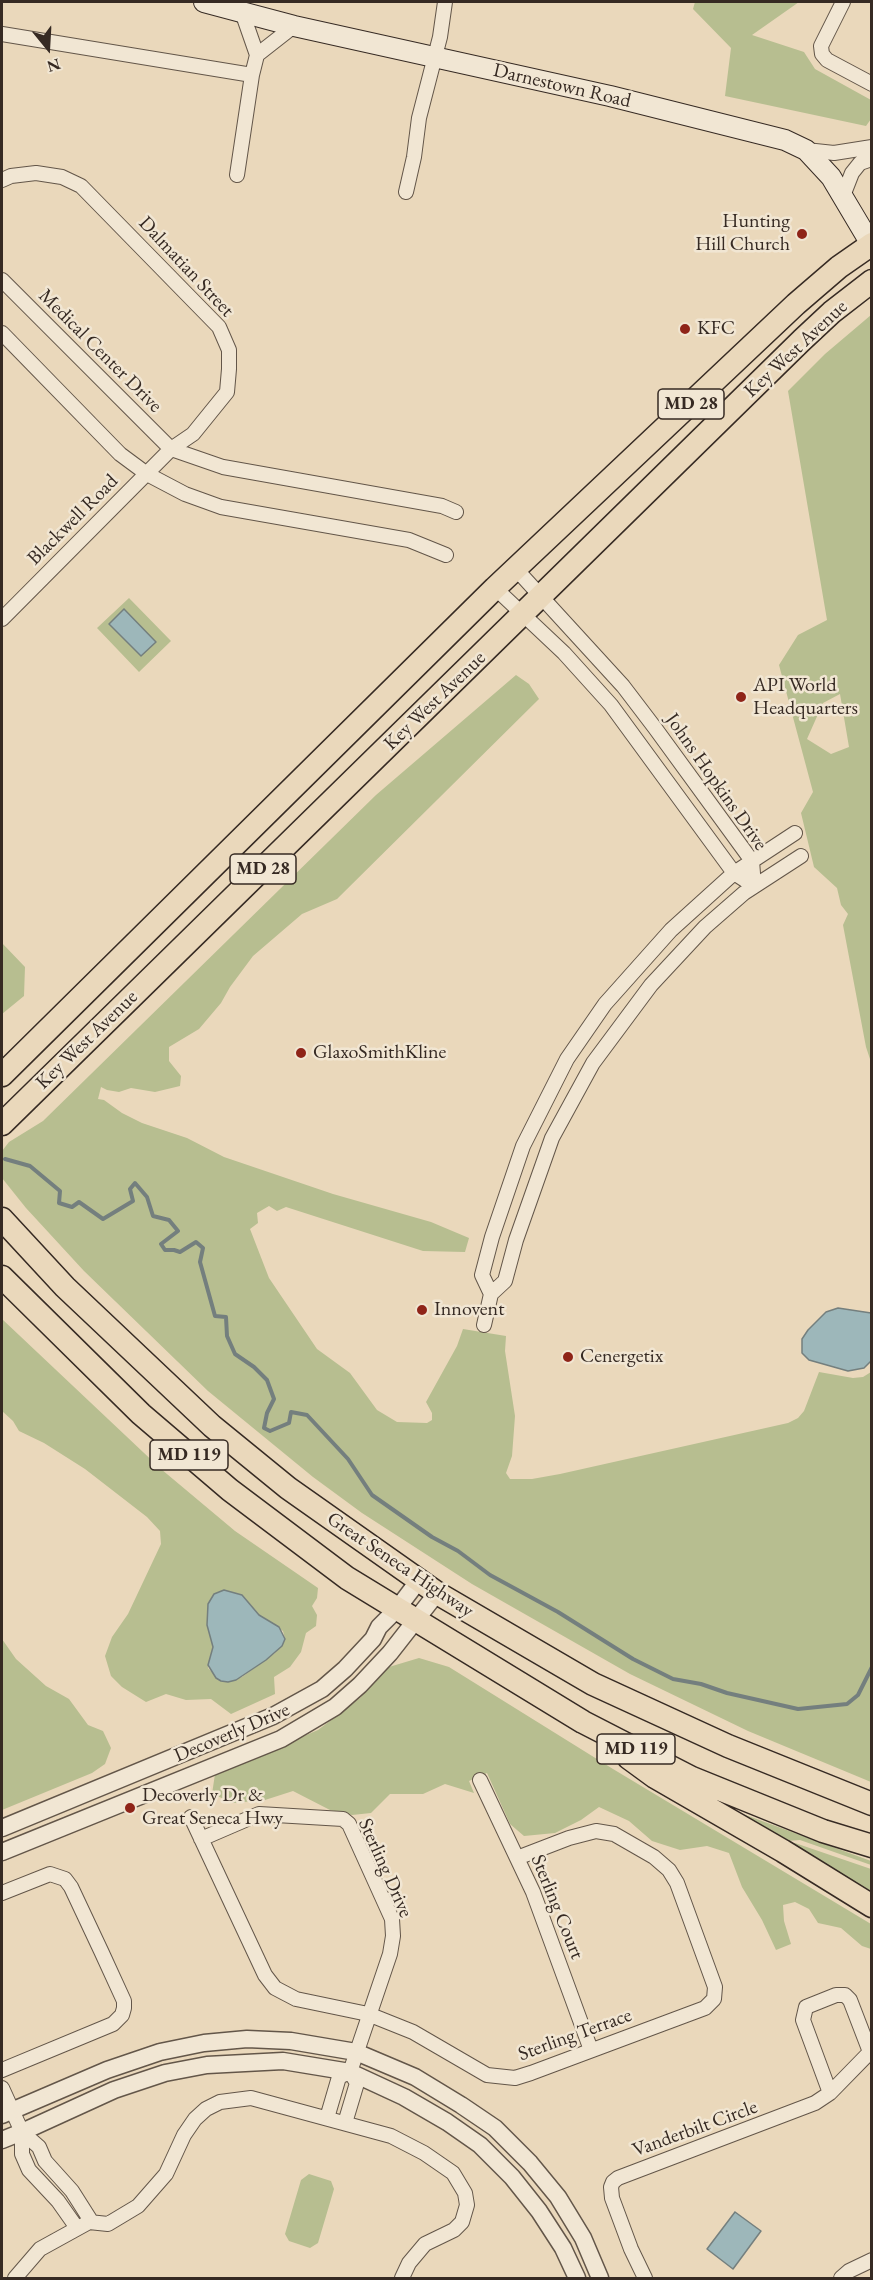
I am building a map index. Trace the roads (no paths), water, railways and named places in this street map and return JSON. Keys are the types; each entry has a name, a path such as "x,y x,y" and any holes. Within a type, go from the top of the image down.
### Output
{"main road":[{"name":"Darnestown Road","path":"204,2 294,26 610,96 785,140 806,150 831,177 871,245"},
{"name":"Key West Avenue","path":"2,1075 515,568 796,304 871,245"},
{"name":"Key West Avenue","path":"2,1124 802,340 832,312 872,281"},
{"name":"Great Seneca Highway","path":"2,1219 64,1287 212,1425 288,1488 437,1593 593,1684 728,1746 872,1804"},
{"name":"Great Seneca Highway","path":"2,1277 141,1414 230,1490 347,1578 583,1722 692,1778 823,1831 872,1846"},
{"path":"583,1722 655,1777 872,1906"}],"street":[{"path":"406,192 414,158 419,118 440,37 445,2"},
{"path":"843,2 821,46 822,54 827,60 872,84"},
{"path":"237,175 257,55 242,12"},
{"path":"257,55 294,26"},
{"path":"2,34 252,75"},
{"path":"806,150 834,153 872,147"},
{"path":"843,196 852,173 860,163 872,159"},
{"name":"Dalmatian Street","path":"2,180 12,176 36,173 62,177 81,186 219,327 229,350 227,392 194,434 171,449"},
{"name":"Medical Center Drive","path":"2,280 171,449"},
{"path":"2,333 120,454 147,474 185,494 221,507 409,540 446,555"},
{"path":"171,449 224,467 442,506 456,512"},
{"name":"Blackwell Road","path":"2,619 171,449"},
{"name":"Johns Hopkins Drive","path":"515,568 623,686 752,861 754,886"},
{"name":"Johns Hopkins Drive","path":"495,588 564,653 611,705 734,873 754,886"},
{"path":"484,1325 490,1294 482,1275 492,1237 523,1146 556,1078 605,1004 671,930 734,873 795,833"},
{"path":"490,1294 505,1281 516,1240 552,1138 587,1071 651,985 705,927 754,886 801,856"},
{"name":"Decoverly Drive","path":"2,1852 280,1739 335,1707 360,1685 390,1653 419,1580"},
{"name":"Decoverly Drive","path":"2,1828 273,1716 322,1689 406,1615 437,1593"},
{"name":"Sterling Court","path":"480,1780 533,1892 591,2050"},
{"name":"Sterling Drive","path":"201,1839 259,1814 343,1820 349,1824 392,1919 390,1954 350,2072"},
{"name":"Sterling Terrace","path":"191,1817 265,1975 275,1988 296,1999 368,2014 413,2032 487,2075 515,2078 531,2073 705,2008 714,1999 715,1987 679,1886 669,1870 654,1857 614,1834 596,1831 582,1833 517,1858"},
{"path":"2,1893 50,1874 65,1879 71,1887 124,2001 122,2015 112,2024 2,2070"},
{"path":"830,2093 803,2020 806,2007 836,1995 845,1995 850,2000 871,2051"},
{"path":"7,2113 107,2070 160,2052 204,2043 247,2039 291,2041 356,2052 415,2077 461,2104 495,2128 530,2163 558,2197 583,2238 600,2278"},
{"name":"Vanderbilt Circle","path":"645,2278 631,2249 612,2198 610,2187 613,2182 618,2178 815,2103 830,2093 871,2051"},
{"path":"2,2140 114,2090 165,2073 207,2065 283,2061 350,2072 404,2097 447,2122 480,2145 512,2177 539,2211 563,2248 577,2278"},
{"path":"327,2118 339,2077 350,2072"},
{"path":"345,2123 357,2083 350,2072"},
{"path":"2,2088 7,2113 22,2132 39,2147 45,2161 72,2191 91,2222"},
{"path":"2,2274 13,2278 40,2249 91,2222 110,2223 138,2206 166,2174 184,2135 195,2119 206,2109 220,2102 251,2098 391,2136 424,2153 453,2173 465,2193 467,2205 462,2222 454,2230 425,2244 409,2263 402,2278"},
{"path":"22,2132 22,2154 29,2170 58,2201 77,2229"},
{"path":"841,2278 849,2271 872,2260"}],"water":[{"path":"124,609 156,642 141,656 109,624"},
{"path":"838,1308 871,1313 871,1361 864,1368 848,1371 809,1360 802,1353 802,1339 808,1330 826,1312"},
{"path":"224,1590 242,1595 259,1615 279,1627 285,1639 282,1646 266,1660 236,1680 228,1682 216,1678 208,1665 213,1647 207,1625 208,1604 214,1594"},
{"path":"735,2212 761,2231 733,2269 707,2249"}],"waterway":[{"path":"5,1159 30,1166 60,1191 59,1203 72,1207 79,1202 103,1219 133,1201 130,1189 135,1183 147,1197 153,1216 169,1220 178,1231 161,1244 165,1250 180,1252 196,1242 203,1248 200,1262 215,1316 226,1317 227,1336 235,1354 254,1367 267,1380 274,1399 267,1413 264,1428 270,1431 289,1423 291,1412 307,1415 348,1459 372,1495 432,1537 458,1551 490,1575 558,1612 633,1659 673,1679 798,1709 847,1704 858,1695 872,1667"}],"place":[{"name":"Hunting Hill Church","path":"802,234"},
{"name":"KFC","path":"685,329"},
{"name":"API World Headquarters","path":"741,697"},
{"name":"GlaxoSmithKline","path":"301,1053"},
{"name":"Innovent","path":"422,1310"},
{"name":"Cenergetix","path":"568,1357"},
{"name":"Decoverly Dr & Great Seneca Hwy","path":"130,1808"}]}
